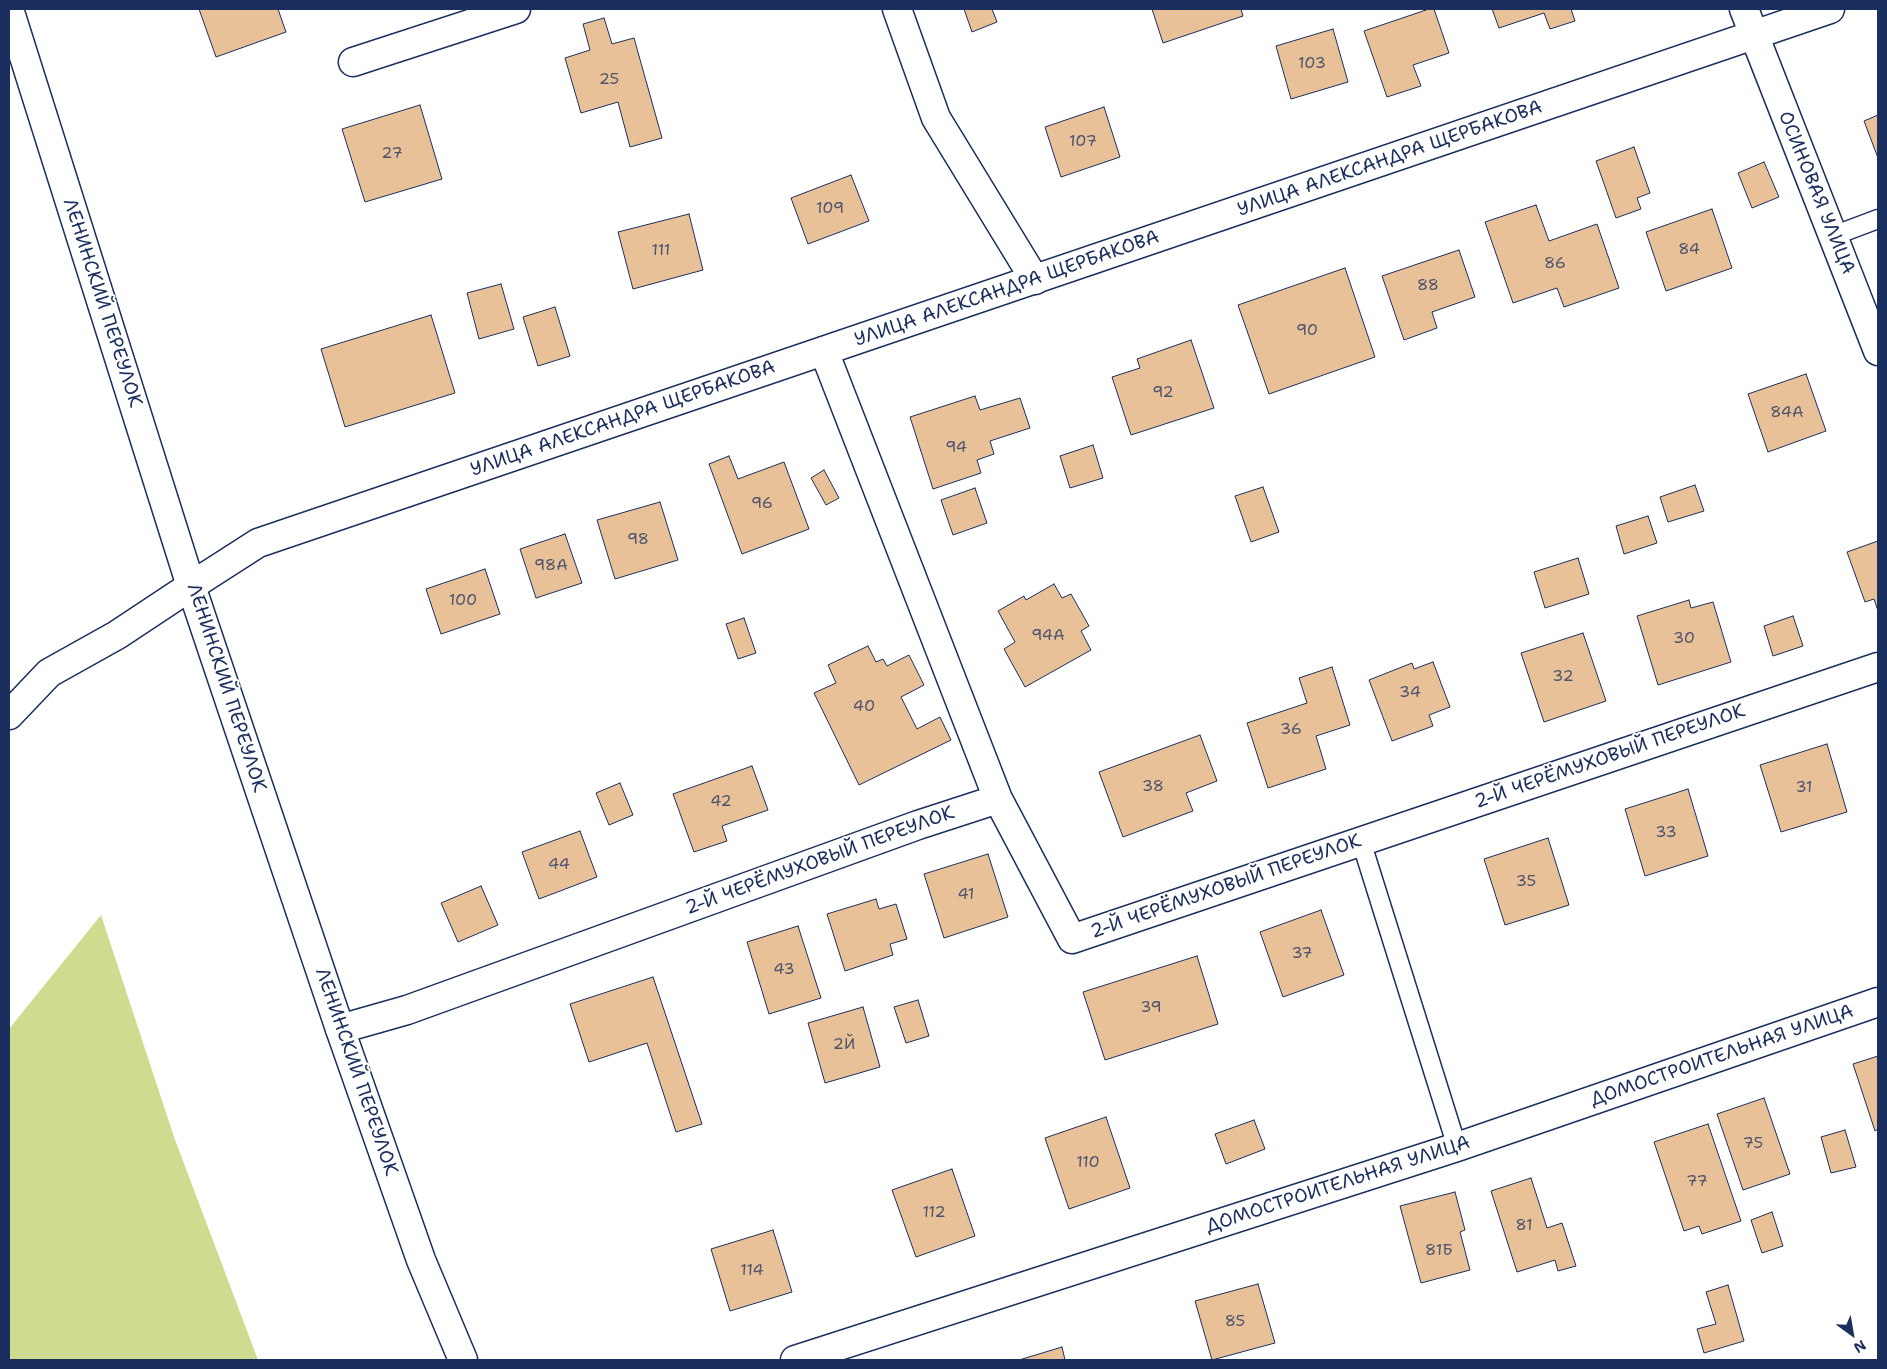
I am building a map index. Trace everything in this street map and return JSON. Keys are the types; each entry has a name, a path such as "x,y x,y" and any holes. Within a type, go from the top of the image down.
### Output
{"street":[{"name":"ЛЕНИНСКИЙ ПЕРЕУЛОК","path":"9,9 191,586 340,1029 421,1260 463,1360"},
{"path":"353,62 516,9"},
{"path":"897,9 936,118 1035,280"},
{"name":"ОСИНОВАЯ УЛИЦА","path":"1744,9 1878,351"},
{"name":"УЛИЦА АЛЕКСАНДРА ЩЕРБАКОВА","path":"9,715 49,673 117,635 258,542 1830,9"},
{"path":"824,350 998,798"},
{"name":"2-Й ЧЕРЁМУХОВЫЙ ПЕРЕУЛОК","path":"340,1029 407,1010 918,824 998,798 1072,938 1878,667"},
{"name":"ДОМОСТРОИТЕЛЬНАЯ УЛИЦА","path":"795,1360 1456,1147 1878,1002"}],"lane":[{"path":"1833,236 1878,219"},
{"path":"1361,841 1456,1147"}],"green space":[{"path":"101,915 174,1137 258,1360 9,1360 9,1029"}],"building":[{"path":"199,9 278,9 286,32 216,57"},
{"path":"964,9 992,9 997,22 972,32"},
{"path":"1152,9 1241,9 1243,16 1163,43"},
{"path":"1434,9 1449,53 1413,65 1421,86 1387,97 1364,31"},
{"path":"1492,9 1571,9 1575,21 1550,29 1544,13 1499,28"},
{"path":"604,18 612,44 634,38 662,138 630,147 618,102 581,113 565,58 590,50 583,24"},
{"path":"1333,29 1348,82 1291,99 1276,46"},
{"path":"420,105 442,179 365,202 342,129"},
{"path":"1104,107 1120,157 1061,177 1045,127"},
{"path":"1878,115 1878,158 1864,121"},
{"path":"1634,147 1650,193 1637,198 1641,209 1616,218 1596,161"},
{"path":"1764,162 1779,197 1752,208 1738,173"},
{"path":"851,175 869,221 808,244 791,198"},
{"path":"1536,205 1549,241 1597,224 1619,288 1564,307 1557,288 1513,303 1485,222"},
{"path":"1712,209 1732,268 1666,291 1646,232"},
{"path":"689,214 703,270 633,289 618,232"},
{"path":"1459,250 1475,297 1432,312 1437,328 1404,340 1382,276"},
{"path":"1345,268 1375,357 1269,394 1238,305"},
{"path":"501,284 514,329 479,339 467,293"},
{"path":"555,307 570,356 538,366 523,317"},
{"path":"431,315 455,393 345,427 321,349"},
{"path":"1191,340 1214,408 1131,435 1112,377 1140,368 1137,359"},
{"path":"1806,374 1826,431 1768,452 1748,394"},
{"path":"975,396 980,410 1020,398 1030,428 990,441 994,454 977,460 981,473 933,489 910,417"},
{"path":"1093,445 1103,478 1070,488 1060,456"},
{"path":"729,456 738,479 784,462 809,529 742,554 709,464"},
{"path":"824,470 839,498 826,505 811,478"},
{"path":"1695,485 1704,511 1668,522 1660,497"},
{"path":"1263,487 1279,532 1251,542 1235,496"},
{"path":"975,488 987,523 953,535 941,500"},
{"path":"660,502 678,560 615,579 597,520"},
{"path":"1648,516 1657,543 1624,554 1616,526"},
{"path":"565,534 582,583 536,598 520,549"},
{"path":"1878,541 1878,611 1874,599 1865,602 1847,552"},
{"path":"1578,558 1589,594 1545,608 1534,572"},
{"path":"485,569 500,614 441,634 426,589"},
{"path":"1054,584 1062,598 1071,594 1089,626 1081,631 1091,650 1025,687 1004,649 1015,642 998,611 1024,596 1026,600"},
{"path":"1689,600 1691,608 1713,602 1731,662 1658,685 1637,616"},
{"path":"1793,616 1803,646 1773,656 1764,626"},
{"path":"744,618 756,653 738,659 726,624"},
{"path":"1583,633 1606,701 1544,722 1521,653"},
{"path":"868,646 876,662 883,659 887,666 909,655 924,685 901,697 917,729 940,717 951,740 859,785 814,693 836,683 828,665"},
{"path":"1433,662 1450,707 1429,715 1433,726 1392,741 1369,680 1412,663 1414,669"},
{"path":"1332,667 1350,725 1316,736 1326,769 1268,788 1247,723 1307,703 1299,678"},
{"path":"1200,735 1217,781 1186,793 1193,811 1123,837 1099,772"},
{"path":"1827,744 1847,812 1781,832 1760,765"},
{"path":"752,766 768,810 722,826 727,841 694,852 673,794"},
{"path":"620,783 633,815 609,825 596,793"},
{"path":"1688,789 1708,856 1645,876 1625,809"},
{"path":"580,831 597,877 539,899 522,852"},
{"path":"1548,838 1569,905 1505,925 1484,859"},
{"path":"988,854 1008,917 944,938 924,874"},
{"path":"481,886 498,925 458,942 441,903"},
{"path":"876,899 879,909 896,904 907,939 890,944 893,955 845,971 827,914"},
{"path":"1321,910 1344,975 1283,997 1260,932"},
{"path":"798,926 821,998 769,1014 747,942"},
{"path":"1197,956 1218,1024 1105,1060 1083,992"},
{"path":"653,977 702,1124 676,1132 647,1043 589,1062 570,1004"},
{"path":"918,1000 929,1036 906,1043 894,1007"},
{"path":"863,1007 880,1067 825,1083 808,1023"},
{"path":"1878,1056 1878,1129 1875,1131 1853,1064"},
{"path":"1764,1098 1790,1174 1743,1190 1717,1114"},
{"path":"1106,1117 1130,1188 1069,1209 1045,1138"},
{"path":"1254,1120 1265,1149 1226,1164 1215,1134"},
{"path":"1708,1124 1741,1221 1702,1234 1699,1226 1684,1231 1654,1142"},
{"path":"1845,1130 1856,1167 1831,1173 1821,1137"},
{"path":"952,1169 975,1236 916,1257 892,1190"},
{"path":"1531,1178 1547,1228 1562,1223 1576,1266 1558,1271 1555,1260 1517,1272 1491,1191"},
{"path":"1455,1192 1465,1230 1460,1232 1470,1270 1421,1283 1400,1206"},
{"path":"1772,1212 1783,1246 1762,1253 1751,1220"},
{"path":"773,1230 792,1292 730,1311 711,1249"},
{"path":"1258,1284 1275,1343 1212,1360 1195,1301"},
{"path":"1728,1285 1744,1341 1704,1353 1697,1329 1716,1324 1706,1292"},
{"path":"1062,1347 1065,1360 1019,1360"}]}
